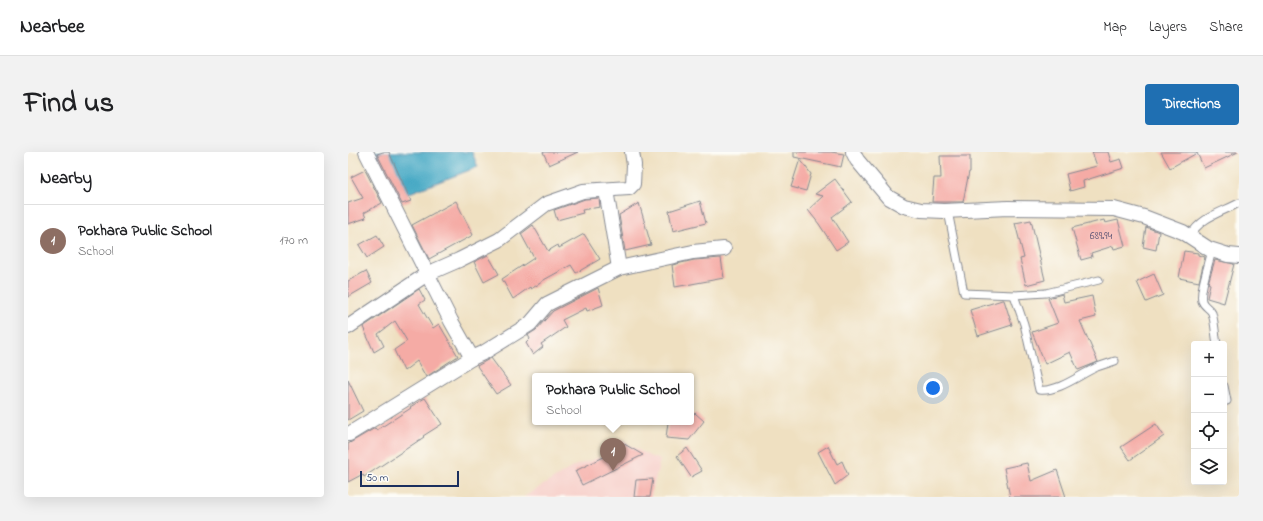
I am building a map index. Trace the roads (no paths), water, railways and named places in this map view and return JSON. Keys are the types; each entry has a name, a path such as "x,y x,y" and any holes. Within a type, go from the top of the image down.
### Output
{"street":[{"path":"366,152 451,321 472,358"},
{"path":"348,327 427,274 499,240 546,204 583,191 629,188 634,184 632,152"},
{"path":"853,152 857,160 888,197 904,206 921,210 948,211 1008,208 1114,209 1183,232 1212,250 1228,255 1239,256"},
{"path":"606,190 619,268"},
{"path":"349,434 530,324 547,304 619,268 627,265 693,252 724,249"}],"lane":[{"path":"1190,236 1194,228 1202,221 1239,203"},
{"path":"948,211 964,293 1014,295 1046,293 1099,280"},
{"path":"1212,250 1202,290 1202,301 1204,306 1208,308 1211,313 1216,341"},
{"path":"1014,295 1024,324 1039,390 1047,391 1096,367 1115,361"}],"water":[{"path":"370,152 472,152 478,167 391,200"}],"place":[{"name":"Pokhara Public School","path":"613,471"}]}
